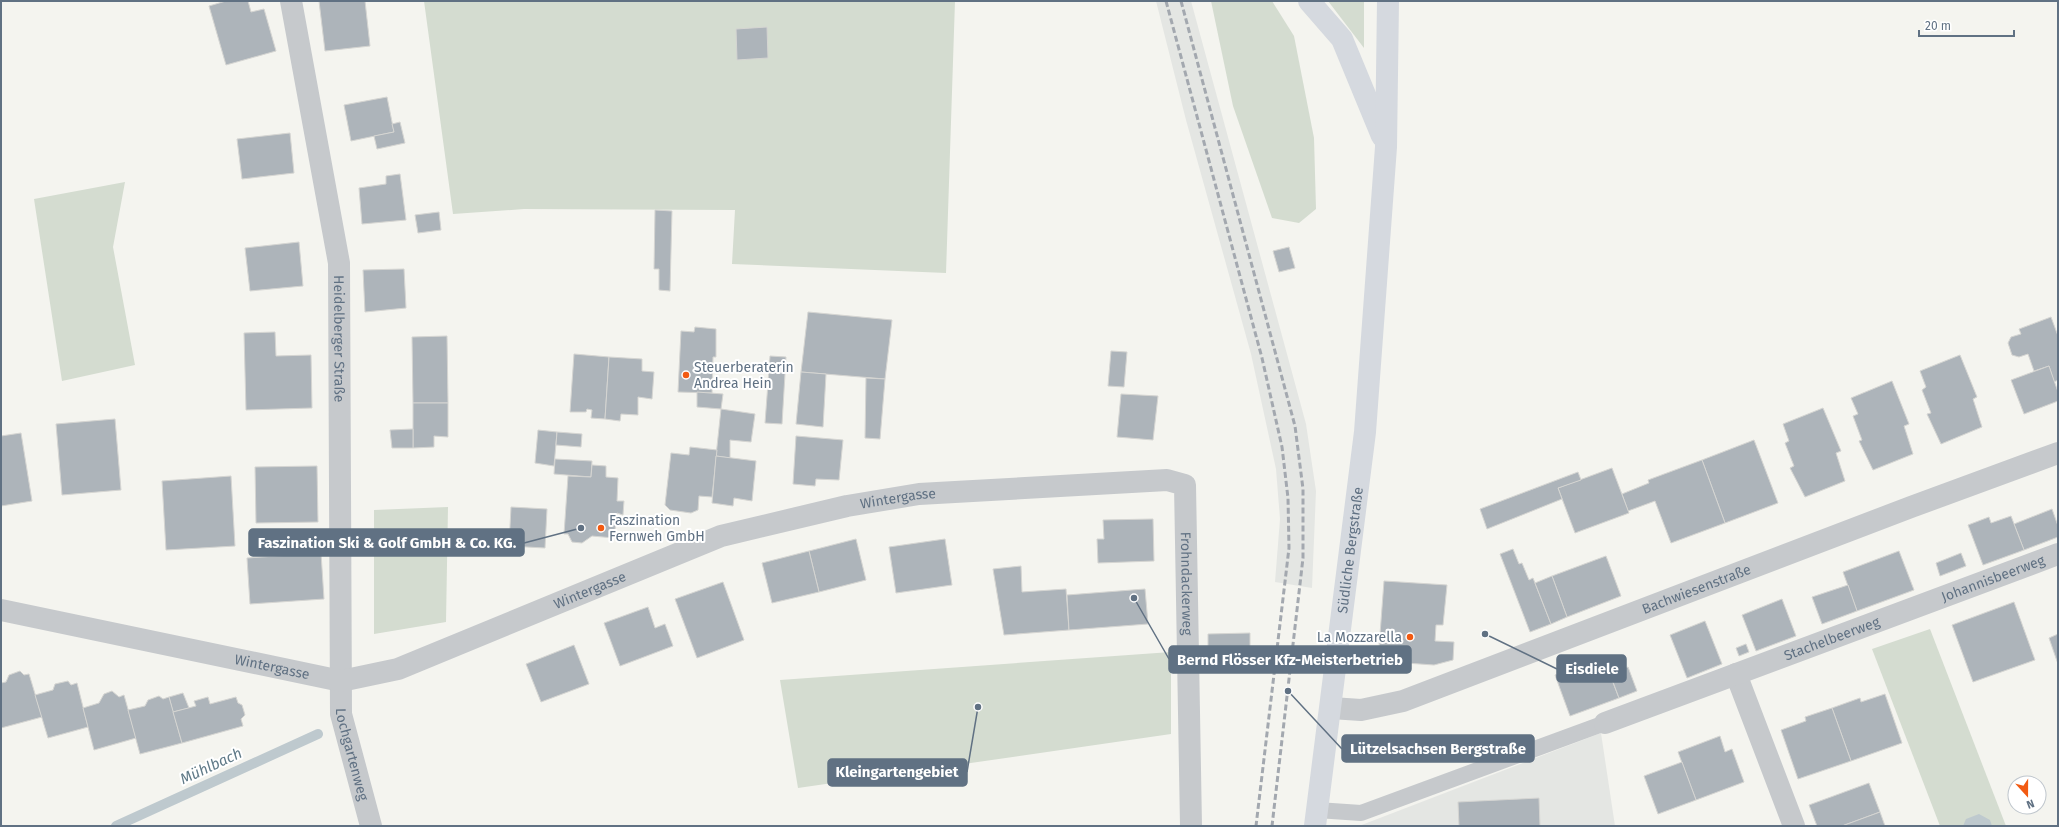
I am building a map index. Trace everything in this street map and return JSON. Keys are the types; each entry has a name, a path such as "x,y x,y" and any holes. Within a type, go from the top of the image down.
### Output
{"main road":[{"path":"1309,1 1342,39 1386,147"},
{"name":"Südliche Bergstraße","path":"1316,818 1365,432 1386,147 1388,1"}],"street":[{"name":"Heidelberger Straße","path":"291,1 339,263 341,681"},
{"name":"Bachwiesenstraße","path":"1331,708 1361,710 1403,701 1904,510 2058,453"},
{"name":"Wintergasse","path":"1,610 341,681 398,669 721,536 846,506 919,494 1126,481 1167,480 1185,485"},
{"name":"Frohndackerweg","path":"1185,485 1191,826"},
{"name":"Johannisbeerweg","path":"1928,601 2058,554"},
{"name":"Stachelbeerweg","path":"1605,723 1928,601"},
{"path":"1736,674 1794,826"},
{"name":"Lochgartenweg","path":"341,681 341,714 371,826"}],"lane":[{"path":"1316,818 1361,813 1605,723"}],"shaded area":[{"path":"424,1 955,1 946,273 732,264 735,210 524,209 453,214"},
{"path":"1156,1 1191,1 1306,424 1316,491 1312,588 1275,582 1280,519 1276,469 1251,354 1186,120"},
{"path":"1211,1 1272,1 1294,36 1314,138 1316,209 1299,223 1272,218 1233,106"},
{"path":"1328,1 1364,1 1364,48"},
{"path":"125,182 113,247 135,365 62,381 34,199"},
{"path":"448,507 446,622 374,634 374,510"},
{"path":"1930,629 2006,826 1940,826 1872,649"},
{"path":"1171,652 1171,734 798,788 780,680"},
{"path":"1601,733 1615,826 1359,826"},
{"path":"1979,814 1990,820 1992,826 1963,826 1966,819"}],"building":[{"path":"226,1 248,1 251,12 264,9 276,51 226,65 209,6"},
{"path":"319,1 365,1 370,46 325,51"},
{"path":"767,27 768,58 737,60 736,29"},
{"path":"387,97 394,132 351,141 344,105"},
{"path":"400,122 405,143 377,149 374,136 394,132 392,124"},
{"path":"290,133 294,173 242,179 237,139"},
{"path":"400,174 406,220 362,224 359,188 386,184 386,176"},
{"path":"655,210 672,211 670,291 659,290 659,269 654,269"},
{"path":"439,212 441,230 418,233 415,215"},
{"path":"299,242 303,286 250,291 245,248"},
{"path":"1289,247 1295,268 1279,272 1273,251"},
{"path":"404,269 406,308 365,312 363,270"},
{"path":"808,312 892,320 885,379 801,372"},
{"path":"2051,317 2058,336 2058,380 2054,382 2049,366 2034,371 2028,354 2019,357 2012,355 2008,343 2011,337 2021,334 2019,329"},
{"path":"695,327 716,329 716,357 713,357 712,393 678,392 681,331 694,332"},
{"path":"275,332 276,356 311,355 312,408 246,410 244,333"},
{"path":"447,336 448,403 413,403 412,337"},
{"path":"1111,351 1127,352 1124,387 1108,386"},
{"path":"574,354 609,357 605,419 591,418 592,410 587,409 586,412 570,412"},
{"path":"1960,355 1977,397 1973,399 1982,427 1941,444 1927,414 1931,413 1922,390 1926,387 1920,371"},
{"path":"770,356 786,357 782,424 765,423"},
{"path":"609,357 642,359 642,371 654,372 652,399 638,397 638,415 621,414 620,421 605,419"},
{"path":"2049,366 2058,392 2058,401 2024,414 2011,380"},
{"path":"801,372 826,374 823,427 796,424"},
{"path":"866,378 885,379 880,439 865,438"},
{"path":"1892,381 1909,424 1904,426 1913,454 1873,470 1859,441 1862,440 1853,416 1858,414 1851,398"},
{"path":"697,392 723,394 721,409 697,407"},
{"path":"1121,394 1158,396 1153,440 1117,437"},
{"path":"413,403 448,403 448,437 434,436 434,447 413,448"},
{"path":"1823,408 1841,451 1836,453 1845,481 1805,497 1790,468 1794,466 1785,443 1789,441 1783,424"},
{"path":"721,409 755,414 751,442 730,440 730,458 716,456"},
{"path":"115,419 121,490 62,495 56,424"},
{"path":"413,429 413,448 392,448 390,430"},
{"path":"538,430 557,432 554,466 535,463"},
{"path":"557,432 582,434 581,447 556,445"},
{"path":"21,433 32,501 1,506 1,436"},
{"path":"796,436 843,440 839,480 816,479 815,486 793,484"},
{"path":"1754,440 1778,503 1725,523 1702,460"},
{"path":"690,447 717,450 712,497 699,496 698,510 691,513 670,510 665,505 671,453 689,455"},
{"path":"716,456 756,461 752,501 734,498 733,506 712,503"},
{"path":"555,459 592,461 591,477 554,474"},
{"path":"1702,460 1725,523 1671,543 1655,501 1628,511 1622,494 1649,483 1648,480"},
{"path":"592,465 606,466 606,477 618,478 617,501 624,501 623,515 617,513 614,538 592,536 582,543 572,542 568,534 564,534 568,476 591,477"},
{"path":"317,466 318,522 256,523 255,467"},
{"path":"1612,468 1629,513 1575,533 1558,488"},
{"path":"1578,472 1581,480 1558,488 1562,499 1487,529 1480,509"},
{"path":"231,476 235,546 166,550 162,481"},
{"path":"511,507 547,509 545,548 509,546"},
{"path":"2052,509 2058,526 2058,537 2024,550 2014,524"},
{"path":"2011,516 2024,550 1983,565 1968,525 1989,517 1991,523"},
{"path":"1153,519 1154,561 1098,563 1097,539 1104,539 1103,520"},
{"path":"856,539 866,580 819,592 809,551"},
{"path":"945,539 952,585 896,593 889,547"},
{"path":"1513,549 1519,564 1522,563 1529,580 1533,578 1551,624 1530,632 1500,554"},
{"path":"809,551 819,592 772,603 762,563"},
{"path":"1899,551 1914,590 1857,611 1843,572"},
{"path":"321,553 324,599 250,604 247,558"},
{"path":"1961,553 1966,566 1940,576 1936,563"},
{"path":"1606,556 1621,596 1567,617 1552,576"},
{"path":"1021,566 1022,592 1066,589 1069,630 1004,635 993,569"},
{"path":"1552,576 1567,617 1551,624 1535,583"},
{"path":"1384,581 1447,585 1443,625 1436,625 1435,641 1454,642 1453,660 1434,665 1378,661"},
{"path":"723,582 744,640 697,658 675,599"},
{"path":"1848,585 1857,611 1822,624 1812,597"},
{"path":"1145,589 1148,624 1069,630 1067,595"},
{"path":"1782,599 1796,636 1756,651 1742,615"},
{"path":"2014,602 2035,660 1973,682 1952,625"},
{"path":"648,607 655,628 665,624 673,646 620,666 604,623"},
{"path":"1705,621 1722,664 1687,678 1670,635"},
{"path":"1250,633 1250,650 1208,652 1208,634"},
{"path":"2058,634 2058,664 2049,638"},
{"path":"1746,644 1749,652 1739,656 1736,648"},
{"path":"574,645 589,684 541,702 526,664"},
{"path":"1603,657 1619,698 1570,716 1555,675"},
{"path":"1628,667 1637,691 1619,698 1610,674"},
{"path":"20,671 24,675 29,674 42,717 1,728 1,683 6,682 9,675"},
{"path":"68,681 71,685 77,683 88,727 48,738 35,695 53,690 55,684"},
{"path":"112,691 119,697 124,695 136,738 94,750 83,708 99,703 104,694"},
{"path":"183,693 189,708 173,712 169,697"},
{"path":"1885,694 1902,743 1851,761 1832,708 1860,698 1861,702"},
{"path":"159,696 163,699 169,697 182,743 140,754 128,710 145,706 148,700"},
{"path":"208,697 210,704 236,697 238,703 242,705 245,715 241,719 243,726 182,743 173,712 196,706 194,701"},
{"path":"1832,708 1851,761 1798,779 1781,730 1806,721 1805,717"},
{"path":"1720,736 1725,752 1732,749 1744,782 1696,800 1678,752"},
{"path":"1682,762 1696,800 1658,814 1644,776"},
{"path":"1869,783 1880,812 1842,826 1817,826 1809,805"},
{"path":"1539,798 1540,826 1459,826 1458,802"},
{"path":"1880,812 1885,826 1842,826"}],"waterway":[{"name":"Mühlbach","path":"116,826 318,734"}],"railway":[{"path":"1166,1 1262,358 1282,447 1288,498 1289,548 1256,826"},
{"path":"1181,1 1295,426 1303,489 1303,558 1272,826"}],"place":[{"name":"Steuerberaterin Andrea Hein","path":"686,375"},
{"name":"Faszination Ski & Golf GmbH & Co. KG.","path":"581,528"},
{"name":"Faszination Fernweh GmbH","path":"601,528"},
{"name":"Bernd Flösser Kfz-Meisterbetrieb","path":"1134,598"},
{"name":"Eisdiele","path":"1485,634"},
{"name":"La Mozzarella","path":"1410,637"},
{"name":"Lützelsachsen Bergstraße","path":"1288,691"},
{"name":"Kleingartengebiet","path":"978,707"}]}
